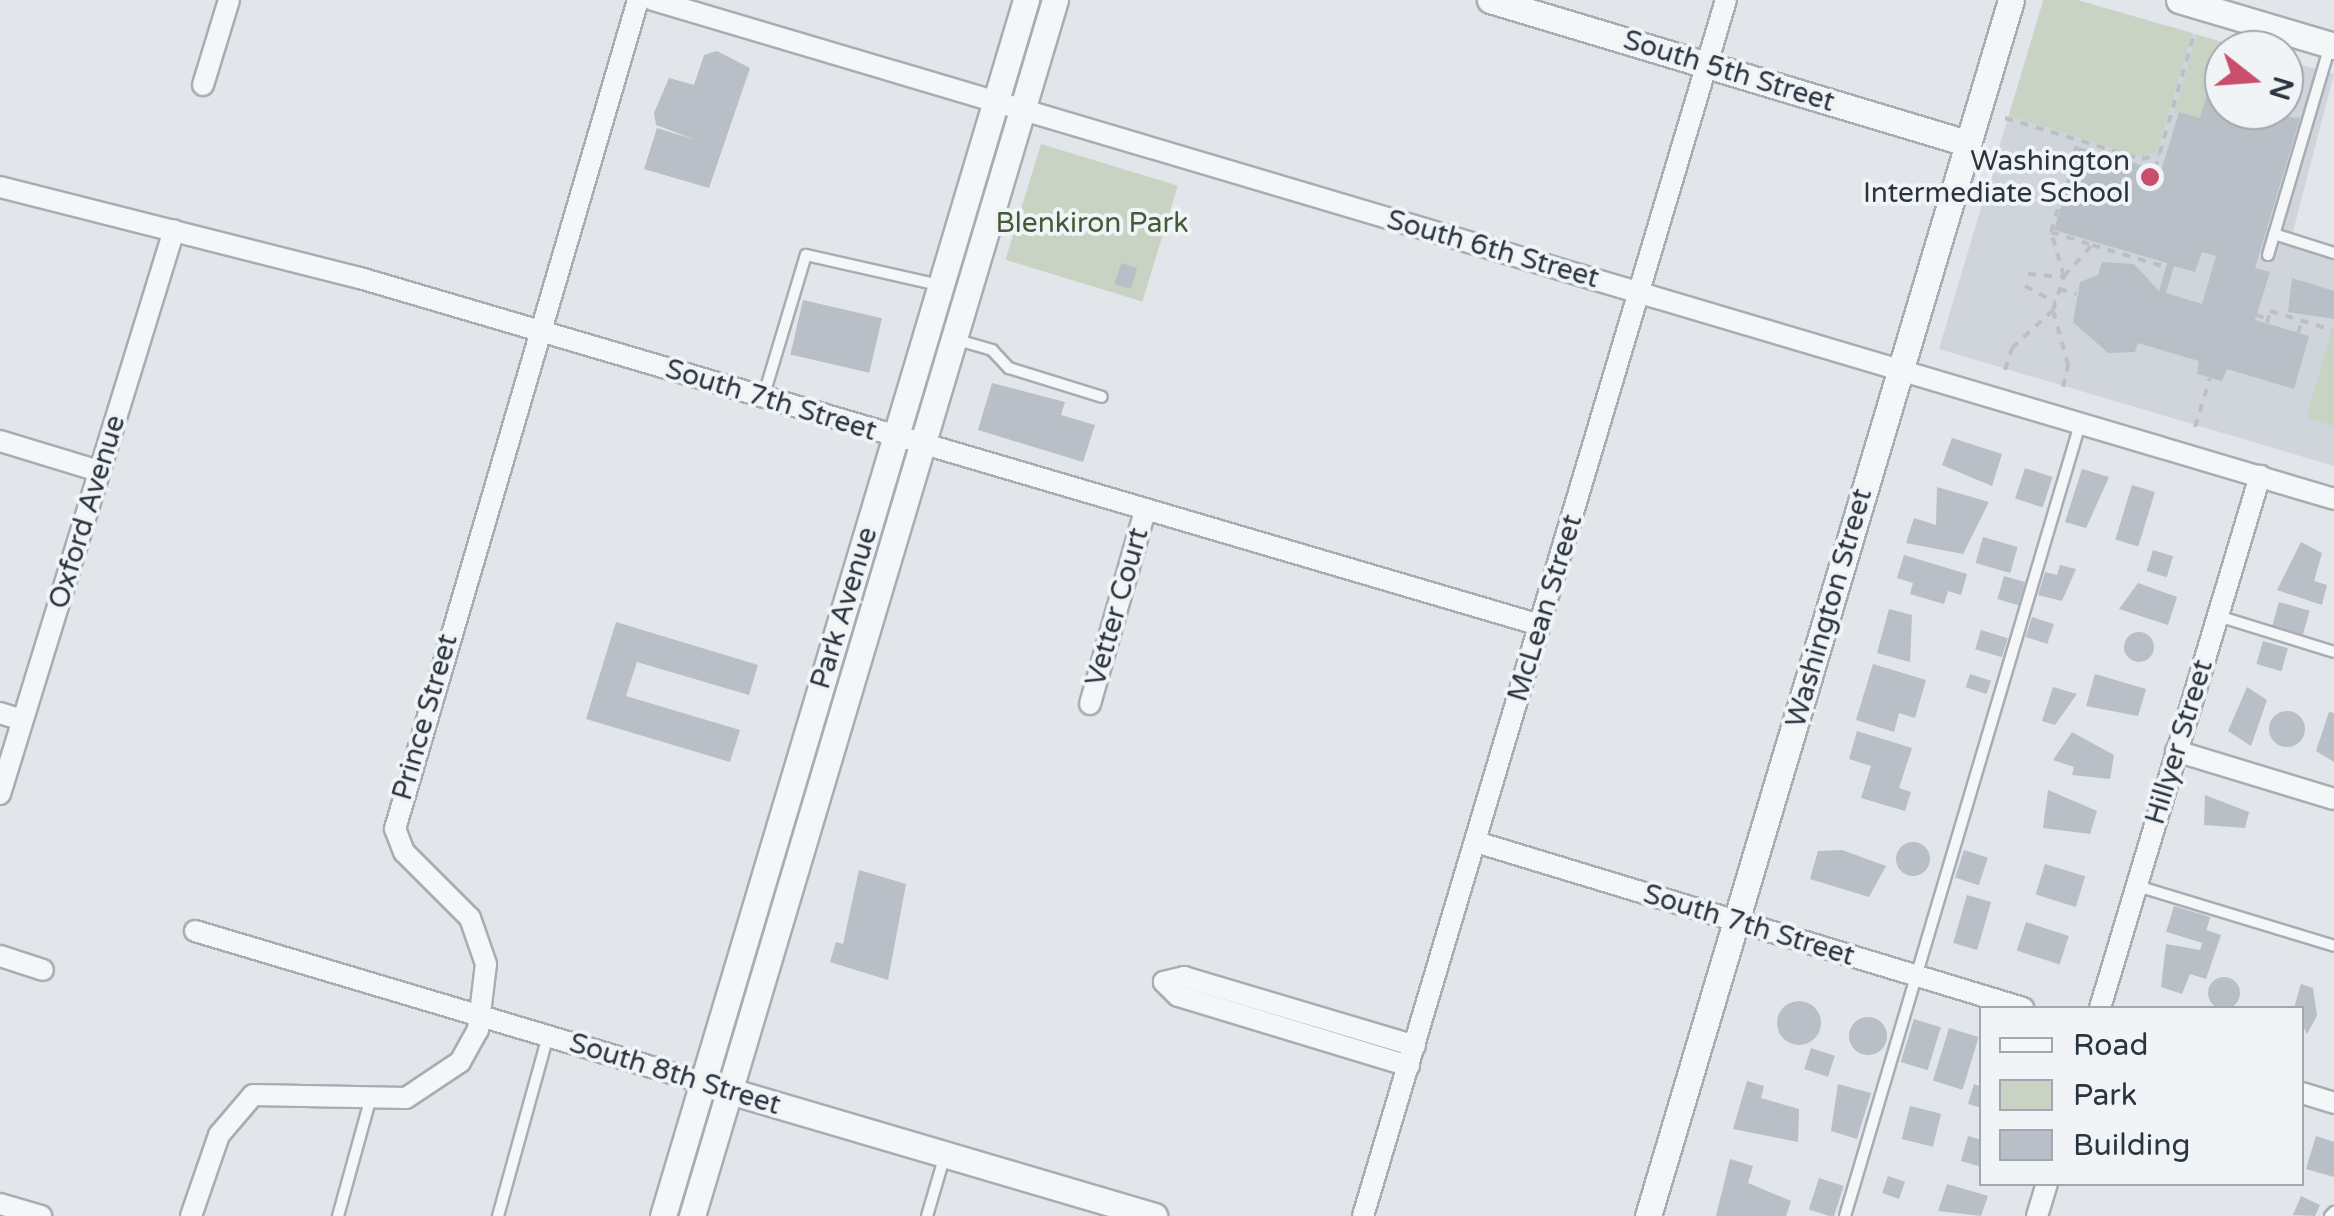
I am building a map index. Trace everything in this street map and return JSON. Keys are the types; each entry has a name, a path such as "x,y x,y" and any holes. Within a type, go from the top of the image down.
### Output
{"street":[{"path":"202,85 229,0"},
{"name":"Prince Street","path":"191,1216 220,1135 253,1095 370,1101 406,1098 439,1082 467,1052 482,1016 486,964 470,918 404,852 395,828 638,0"},
{"name":"South 6th Street","path":"652,0 2334,499"},
{"name":"Park Avenue","path":"662,1216 1026,0"},
{"name":"Park Avenue","path":"692,1216 1054,0"},
{"name":"South 5th Street","path":"1490,0 1968,143"},
{"name":"McLean Street","path":"1363,1216 1726,0"},
{"name":"Washington Street","path":"1648,1216 2010,0"},
{"path":"2179,0 2332,46"},
{"name":"South 7th Street","path":"0,187 540,330 895,438 1540,625"},
{"name":"Oxford Avenue","path":"0,794 174,230"},
{"path":"0,441 99,471"},
{"name":"Hillyer Street","path":"2101,1006 2260,476"},
{"name":"Vetter Court","path":"1090,704 1145,511"},
{"path":"0,713 22,720"},
{"path":"2176,750 2334,799"},
{"name":"South 7th Street","path":"1476,842 2016,1006"},
{"name":"South 8th Street","path":"195,931 946,1154 1110,1210 1154,1216"},
{"path":"0,956 42,970"},
{"path":"1184,976 1412,1056 1178,996 1164,982 1184,976"},
{"path":"2304,1094 2334,1103"},
{"path":"2037,1216 2046,1186"},
{"path":"0,1204 41,1216"}],"lane":[{"path":"2268,255 2332,46"},
{"path":"2274,234 2334,252"},
{"path":"763,398 806,254 940,286"},
{"path":"953,338 992,350 1009,368 1102,396"},
{"path":"1844,1216 2080,424"},
{"path":"2218,616 2334,652"},
{"path":"2136,886 2334,946"},
{"path":"498,1216 548,1036"},
{"path":"338,1216 370,1101"},
{"path":"927,1216 946,1154"}],"path":[{"path":"2155,170 2196,31"},
{"path":"2006,118 2142,159 2159,155"},
{"path":"2063,388 2068,365 2054,310 2063,276 2051,232 2078,140"},
{"path":"2051,232 2166,267"},
{"path":"2063,276 2092,245"},
{"path":"2028,274 2063,276"},
{"path":"2025,286 2056,302"},
{"path":"2060,290 2076,294"},
{"path":"2005,370 2012,348 2054,310"},
{"path":"2256,315 2268,321 2270,311 2332,330"},
{"path":"2298,333 2302,321"},
{"path":"2195,427 2210,378"}],"shaded area":[{"name":"Washington Intermediate School","path":"2043,0 2078,0 2204,37 2204,130 2304,130 2304,66 2334,74 2290,243 2334,257 2334,466 1939,349"}],"green space":[{"path":"2044,0 2076,0 2192,33 2157,151 2144,157 2009,116"},
{"path":"2197,35 2204,37 2204,114 2200,118 2175,110"},
{"name":"Blenkiron Park","path":"1041,144 1178,186 1142,302 1006,260"},
{"path":"2334,323 2334,426 2306,418"}],"building":[{"path":"717,51 750,68 709,188 644,169 657,128 696,140 656,125 654,113 669,78 694,85 704,55"},
{"path":"2204,104 2204,130 2296,130 2255,268 2270,272 2255,320 2309,336 2294,389 2227,369 2222,381 2197,374 2199,361 2138,343 2135,352 2108,353 2073,322 2080,282 2098,275 2102,262 2134,264 2159,291 2167,263 2054,230 2079,147 2161,171 2179,112 2200,118","holes":["2202,252 2216,256 2202,304 2166,293 2174,266 2195,272"]},
{"path":"1121,263 1137,268 1131,289 1115,284"},
{"path":"2292,278 2334,291 2334,319 2288,312"},
{"path":"803,300 882,318 869,373 790,355"},
{"path":"992,383 1065,402 1061,415 1095,425 1083,462 978,430"},
{"path":"1952,438 2002,454 1992,486 1942,465"},
{"path":"2025,468 2053,477 2043,507 2015,498"},
{"path":"2082,469 2109,477 2086,528 2065,522"},
{"path":"2132,485 2155,492 2138,547 2115,540"},
{"path":"1937,487 1989,502 1963,554 1906,543 1914,518 1936,525"},
{"path":"1983,537 2018,547 2010,573 1976,563"},
{"path":"2301,542 2322,553 2314,581 2327,585 2322,605 2277,590"},
{"path":"2153,550 2173,556 2167,577 2147,571"},
{"path":"1904,555 1967,574 1961,595 1948,591 1944,604 1910,594 1913,583 1897,578"},
{"path":"2060,565 2076,569 2062,601 2038,595 2045,572 2057,575"},
{"path":"2004,576 2025,582 2019,605 1997,599"},
{"path":"2138,583 2177,597 2168,625 2119,609"},
{"path":"2279,602 2310,611 2303,636 2272,627"},
{"path":"1889,609 1912,615 1910,662 1877,653"},
{"path":"2032,617 2054,624 2047,644 2026,637"},
{"path":"616,622 758,665 749,695 637,662 626,696 740,730 730,762 586,719"},
{"path":"1981,630 2008,638 2002,657 1975,649"},
{"path":"2139,632 2150,636 2154,647 2150,658 2139,662 2128,658 2124,647 2128,636"},
{"path":"2263,641 2288,648 2281,671 2256,664"},
{"path":"1873,664 1926,680 1915,718 1899,713 1894,732 1856,720"},
{"path":"1970,674 1991,681 1987,694 1966,687"},
{"path":"2095,674 2146,689 2138,716 2086,706"},
{"path":"2053,687 2077,694 2055,725 2042,721"},
{"path":"2247,687 2267,700 2251,746 2228,731"},
{"path":"2287,711 2300,716 2305,729 2300,742 2287,747 2274,742 2269,729 2274,716"},
{"path":"2329,712 2334,713 2334,762 2316,751"},
{"path":"1857,731 1912,748 1899,788 1911,792 1905,811 1861,798 1871,766 1849,759"},
{"path":"2072,732 2114,755 2110,779 2072,775 2074,767 2053,760"},
{"path":"2048,790 2097,811 2090,834 2043,828"},
{"path":"2205,795 2249,812 2245,828 2204,825"},
{"path":"1913,842 1925,847 1930,859 1925,871 1913,876 1901,871 1896,859 1901,847"},
{"path":"1842,850 1886,866 1869,897 1810,879 1818,851"},
{"path":"1964,850 1988,858 1979,885 1955,878"},
{"path":"2045,864 2085,876 2076,907 2036,895"},
{"path":"859,870 906,884 888,980 830,962 836,942 843,944"},
{"path":"1967,895 1991,902 1977,950 1953,943"},
{"path":"2174,906 2210,917 2202,943 2166,932"},
{"path":"2026,922 2069,936 2060,964 2017,951"},
{"path":"2206,930 2221,935 2206,979 2190,974 2182,994 2161,987 2166,944 2200,950"},
{"path":"2230,978 2239,987 2236,1005 2212,1005 2208,993 2212,981"},
{"path":"2301,984 2313,988 2317,1016 2307,1034 2304,1006 2295,1006"},
{"path":"1799,1001 1815,1007 1821,1023 1815,1039 1799,1045 1783,1039 1777,1023 1783,1007"},
{"path":"1868,1017 1882,1022 1887,1036 1882,1050 1868,1055 1854,1050 1849,1036 1854,1022"},
{"path":"1914,1019 1941,1027 1928,1070 1901,1062"},
{"path":"1949,1028 1979,1037 1963,1090 1933,1081"},
{"path":"1811,1048 1835,1056 1828,1077 1804,1069"},
{"path":"1747,1081 1764,1086 1761,1098 1799,1109 1798,1142 1733,1129"},
{"path":"1838,1084 1871,1093 1857,1139 1831,1131"},
{"path":"1974,1084 1979,1086 1979,1107 1968,1104"},
{"path":"1910,1106 1941,1114 1933,1147 1902,1139"},
{"path":"1968,1136 1979,1139 1979,1166 1961,1161"},
{"path":"2316,1136 2334,1142 2334,1177 2306,1169"},
{"path":"1730,1159 1753,1166 1748,1183 1791,1201 1786,1216 1716,1216"},
{"path":"1888,1176 1905,1182 1899,1199 1882,1193"},
{"path":"1819,1178 1844,1186 1834,1216 1809,1209"},
{"path":"1947,1184 1988,1196 1981,1216 1938,1211"},
{"path":"2301,1196 2320,1205 2315,1216 2293,1215"}],"place":[{"name":"Washington Intermediate School","path":"2150,177"}]}
